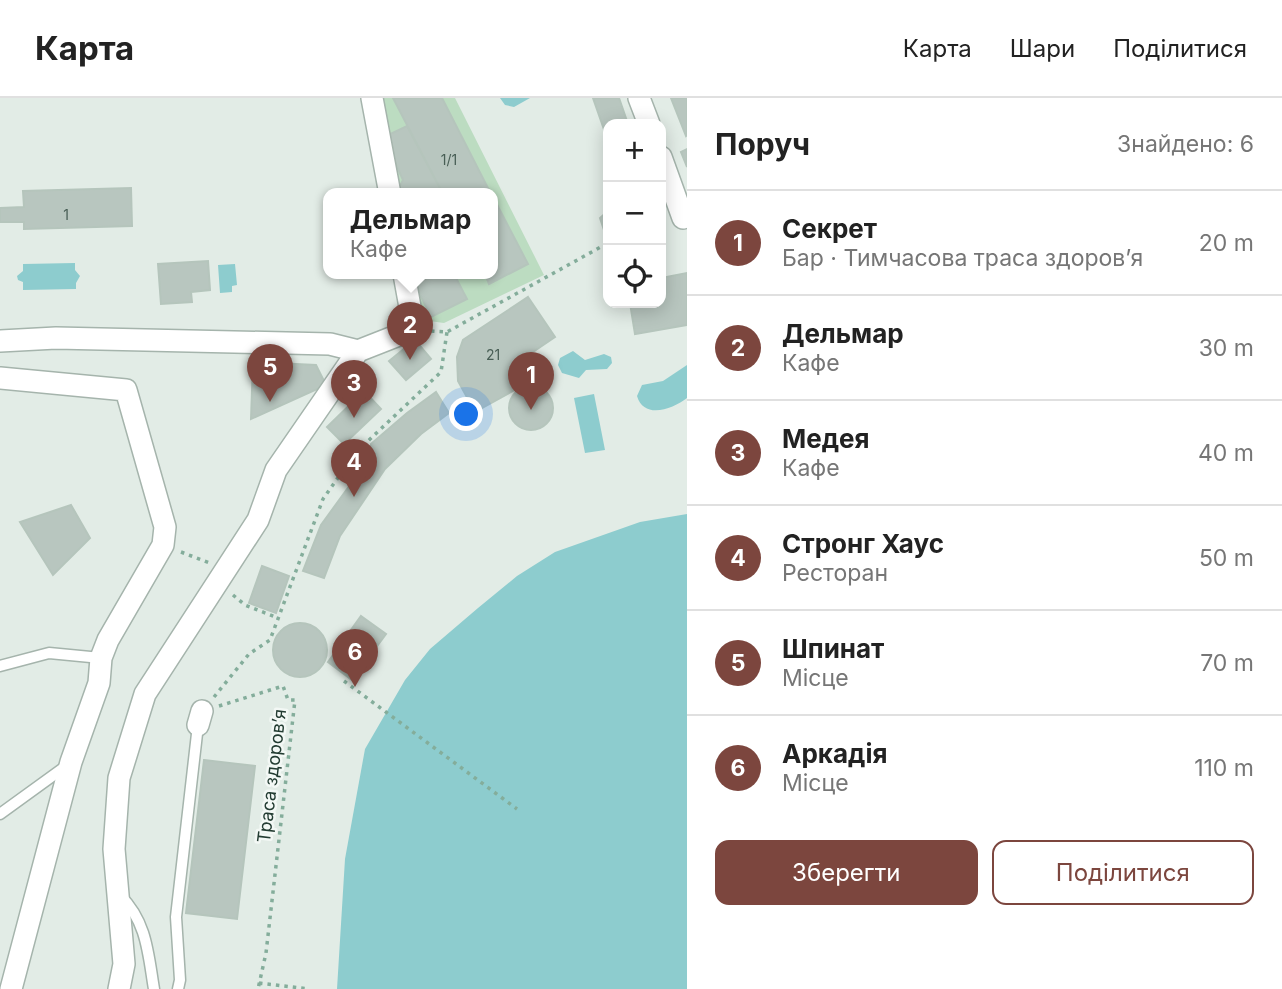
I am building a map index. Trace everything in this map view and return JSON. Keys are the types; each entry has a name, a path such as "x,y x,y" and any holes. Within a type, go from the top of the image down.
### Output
{"street":[{"path":"372,98 389,188"},
{"path":"639,98 647,119"},
{"path":"666,171 683,218"},
{"path":"119,989 124,964 114,849 119,778 145,694 258,520 276,470 358,351 414,329 405,279"},
{"path":"0,341 56,338 330,344 358,351"},
{"path":"0,378 126,390 165,527 163,545 108,640 101,657 99,683 71,762 11,989"}],"lane":[{"path":"0,666 49,653 101,657"},
{"path":"178,989 180,980 176,917 200,718"},
{"path":"0,814 71,762"},
{"path":"119,894 133,908 145,934 154,989"}],"path":[{"path":"414,329 447,332 604,245"},
{"path":"200,718 249,654 270,640 323,499 349,462 368,441 440,372 447,332"},
{"path":"163,545 210,563 213,554"},
{"path":"218,582 245,605 278,618"},
{"path":"344,681 517,809"},
{"name":"Траса здоров’я","path":"200,718 283,685 288,700 295,700 266,953 258,989"},
{"path":"259,983 309,989"}],"green space":[{"path":"376,98 455,98 544,275 444,323 415,319 408,279 498,279 498,188 392,188"}],"water":[{"path":"500,98 530,98 514,107 505,105"},
{"path":"75,263 75,270 80,276 76,289 23,290 23,282 18,280 17,276 23,271 23,264"},
{"path":"235,264 237,285 232,286 232,292 220,293 218,265"},
{"path":"573,351 585,360 604,354 611,357 612,363 607,369 586,370 579,378 562,373 558,365 560,358"},
{"path":"687,365 687,398 667,409 659,410 646,408 641,403 637,396 642,385 663,381"},
{"path":"594,394 605,450 585,453 574,398"},
{"path":"687,514 687,989 337,989 345,859 365,749 405,680 430,649 478,608 517,576 555,552 640,522"}],"building":[{"path":"393,98 442,98 488,188 440,188"},
{"path":"593,98 619,98 626,119 603,119 603,127"},
{"path":"671,98 687,98 686,136"},
{"path":"407,126 440,188 399,188 403,180 384,137"},
{"path":"687,149 687,167 681,152"},
{"path":"131,188 132,226 24,229 24,222 0,222 0,208 24,207 23,191"},
{"path":"498,206 528,264 489,284 487,279 498,279"},
{"path":"208,261 210,290 191,292 192,302 161,304 158,264"},
{"path":"687,273 687,325 635,334 631,308 666,308 666,277"},
{"path":"412,279 457,279 467,299 431,317"},
{"path":"528,297 555,337 530,354 527,371 529,382 475,412 458,381 457,357 463,340"},
{"path":"415,340 431,359 406,380 389,361"},
{"path":"253,362 316,365 326,385 251,419"},
{"path":"531,386 540,387 547,392 552,399 552,417 547,424 540,429 531,430 522,429 515,424 510,417 509,408 510,399 515,392 522,387"},
{"path":"364,391 381,409 344,444 327,427"},
{"path":"436,392 449,413 421,434 385,469 340,536 324,578 303,571 321,525 371,456 371,444"},
{"path":"71,505 90,538 53,575 20,522"},
{"path":"262,566 289,576 276,613 249,603"},
{"path":"361,616 386,634 352,680 328,662"},
{"path":"300,623 319,631 327,650 319,669 300,677 281,669 273,650 281,631"},
{"path":"204,760 255,766 237,919 186,913"}],"place":[{"name":"Дельмар","path":"410,360"},
{"name":"Шпинат","path":"270,402"},
{"name":"Секрет","path":"531,410"},
{"name":"Медея","path":"354,418"},
{"name":"Стронг Хаус","path":"354,497"},
{"name":"Аркадія","path":"355,687"}]}
